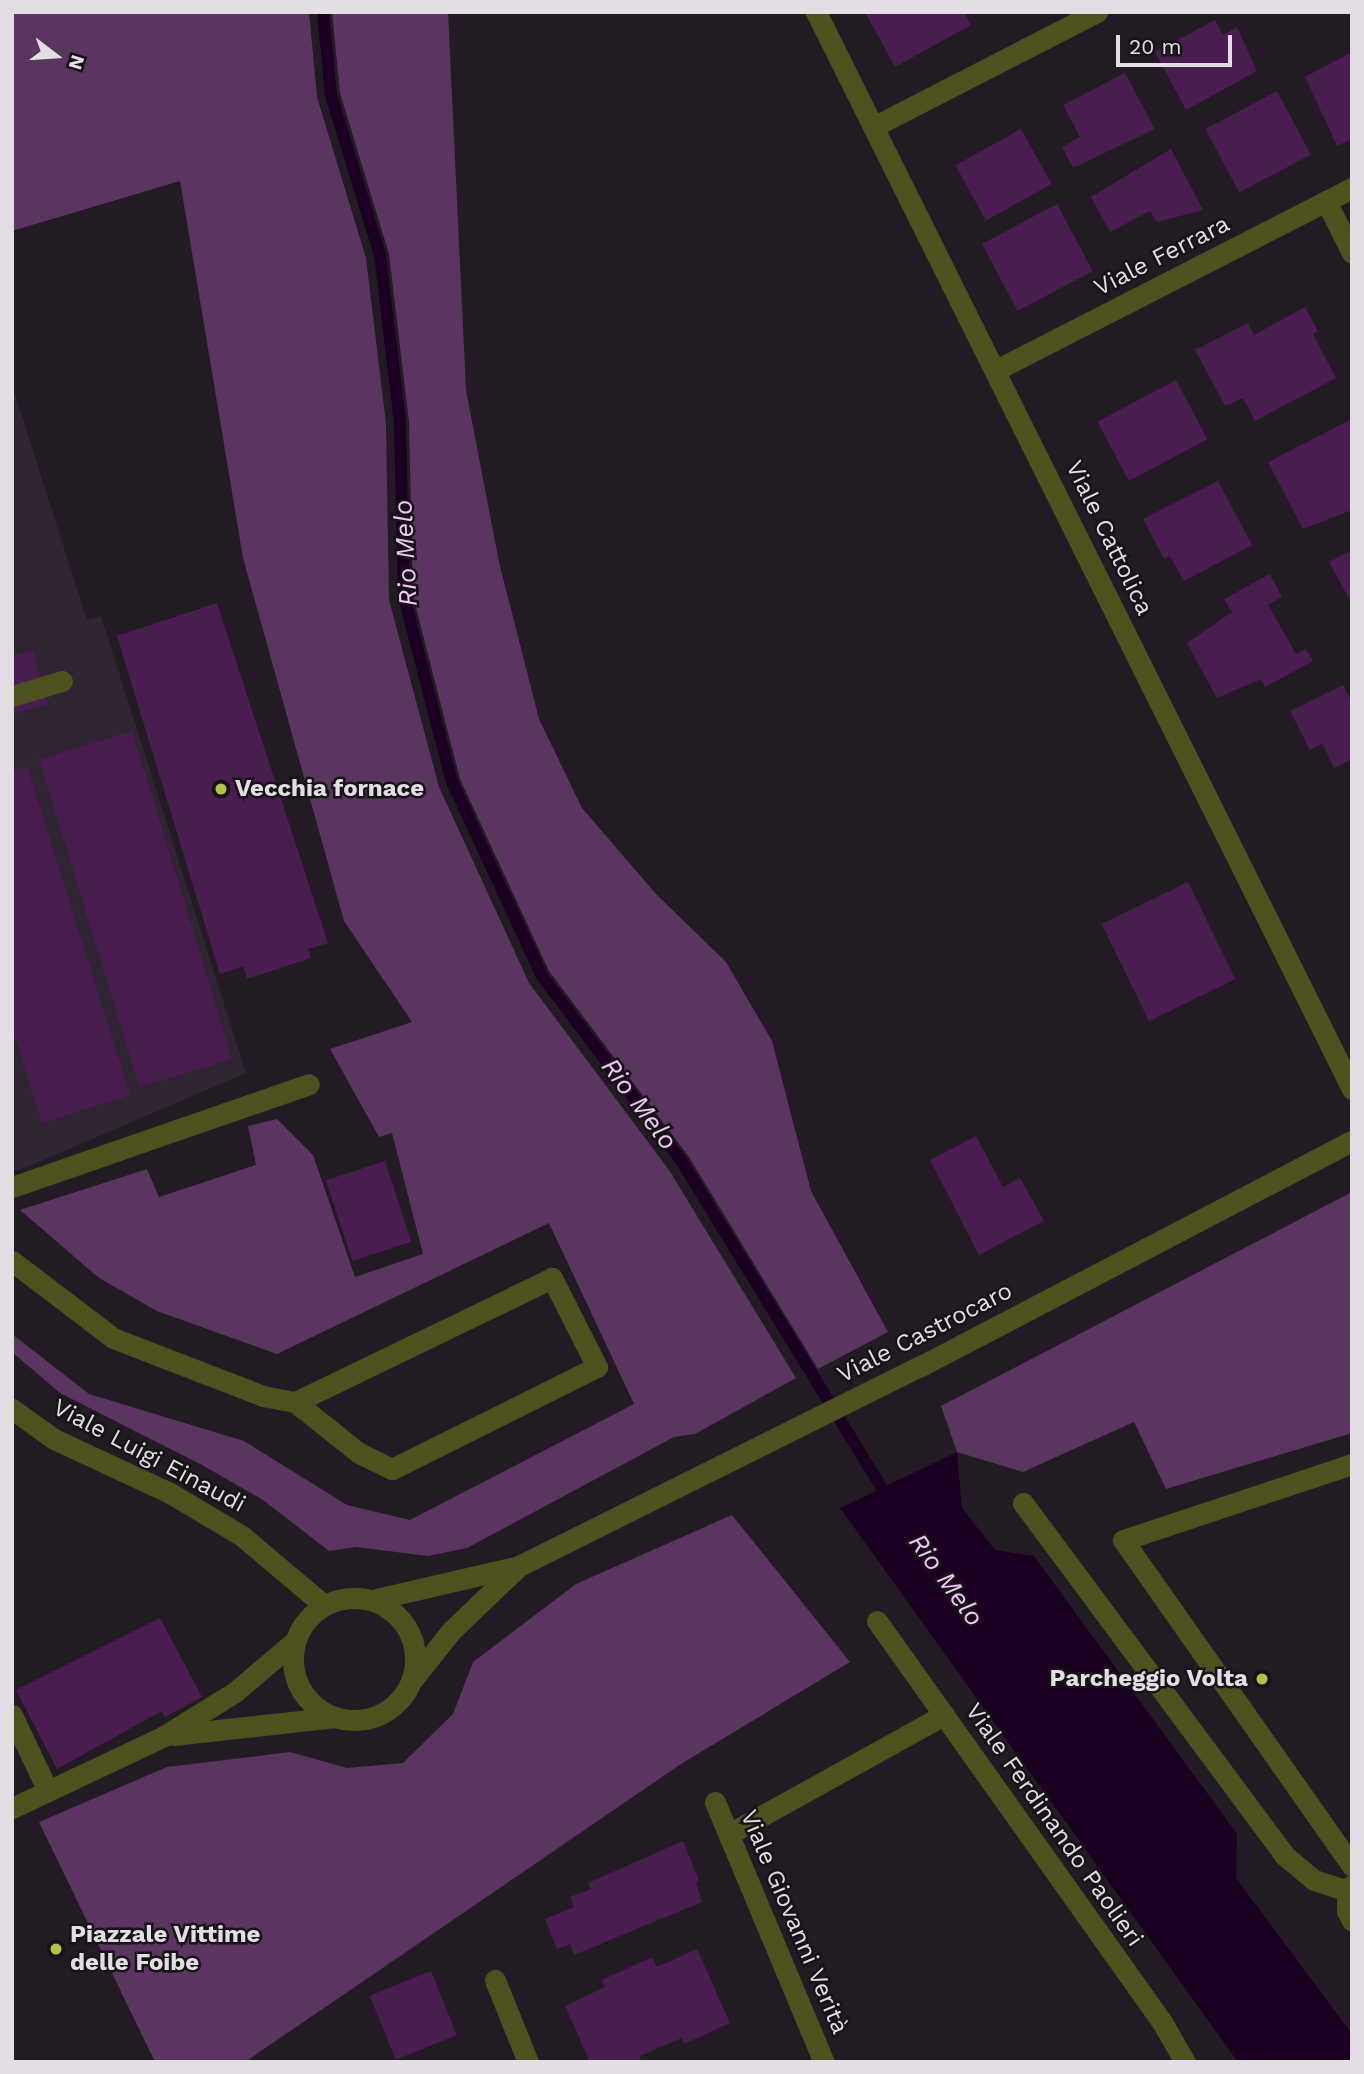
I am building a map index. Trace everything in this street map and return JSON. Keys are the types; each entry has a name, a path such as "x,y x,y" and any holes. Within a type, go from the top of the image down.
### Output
{"street":[{"name":"Viale Cattolica","path":"816,12 1352,1089"},
{"path":"873,127 1097,12"},
{"name":"Viale Ferrara","path":"996,370 1352,188"},
{"path":"1326,201 1352,253"},
{"path":"12,696 62,681"},
{"path":"12,1187 309,1084"},
{"name":"Viale Castrocaro","path":"12,1808 164,1736 234,1692 295,1641 302,1627 324,1605 356,1598 372,1600 519,1566 713,1472 1352,1140"},
{"path":"12,1261 113,1338 263,1396 295,1402 359,1453 392,1469 597,1367 552,1278 295,1402"},
{"name":"Viale Luigi Einaudi","path":"12,1409 54,1439 170,1493 242,1536 324,1605"},
{"path":"1352,1464 1123,1540 1352,1866"},
{"path":"1023,1503 1284,1855 1314,1880 1349,1888 1352,1921"},
{"name":"Viale Castrocaro","path":"164,1736 335,1717 372,1718 402,1698 451,1630 519,1566"},
{"path":"372,1600 404,1623 414,1651 412,1681"},
{"name":"Viale Ferdinando Paolieri","path":"877,1621 1162,2022 1185,2062"},
{"path":"295,1641 296,1679 304,1696 335,1717"},
{"path":"12,1715 48,1791"},
{"path":"729,1833 944,1715"},
{"name":"Viale Giovanni Verità","path":"715,1802 824,2062"},
{"path":"495,1980 528,2062"}],"shaded area":[{"path":"12,12 309,12 317,97 366,258 386,424 389,600 439,787 529,983 669,1170 796,1378 695,1434 674,1437 467,1548 428,1556 356,1547 329,1551 263,1500 202,1465 60,1393 12,1352 12,1334 89,1394 244,1441 347,1505 410,1520 634,1404 549,1223 277,1354 157,1311 99,1278 20,1210 147,1169 159,1197 256,1165 248,1126 277,1119 313,1155 355,1277 423,1254 392,1133 379,1137 330,1049 412,1022 344,921 243,558 180,181 12,231"},
{"path":"332,12 448,12 466,390 499,562 539,719 582,808 656,894 726,962 772,1041 811,1191 888,1332 818,1369 689,1157 549,971 460,779 413,596 409,422 389,254 340,93"},
{"path":"12,385 87,620 101,616 246,1073 18,1171 12,1169"},
{"path":"1352,1192 1352,1433 1166,1489 1134,1422 1023,1472 957,1452 941,1406"},
{"path":"732,1515 850,1662 681,1764 245,2062 155,2062 39,1822 167,1767 290,1752 347,1768 403,1763 453,1714 473,1662 576,1584"}],"water":[{"path":"957,1452 962,1508 995,1550 1034,1556 1237,1834 1236,1878 1352,2034 1352,2062 1238,2062 840,1508"}],"building":[{"path":"865,12 964,12 971,25 895,67"},
{"path":"1215,20 1223,35 1237,27 1257,71 1186,110 1155,52"},
{"path":"1352,52 1352,139 1337,146 1305,77"},
{"path":"1125,73 1155,129 1073,168 1062,147 1080,137 1063,105"},
{"path":"1277,91 1311,155 1239,193 1205,129"},
{"path":"1021,129 1052,184 986,220 955,165"},
{"path":"1171,149 1203,210 1157,222 1150,211 1110,232 1091,197"},
{"path":"1057,204 1093,271 1018,311 982,244"},
{"path":"1305,307 1318,331 1313,334 1336,378 1255,421 1243,398 1225,406 1195,350 1248,323 1254,335"},
{"path":"1176,380 1207,439 1129,481 1097,422"},
{"path":"1352,419 1352,510 1303,529 1268,462"},
{"path":"1218,481 1252,545 1184,581 1170,556 1164,559 1143,519"},
{"path":"1352,550 1352,604 1329,562"},
{"path":"1270,574 1282,597 1268,605 1296,654 1306,649 1313,661 1265,687 1261,679 1217,698 1187,643 1232,612 1224,599"},
{"name":"Vecchia fornace","path":"217,603 328,943 308,949 311,958 247,979 243,966 220,974 117,636"},
{"path":"33,650 48,705 12,714 12,656"},
{"path":"1343,685 1352,703 1352,765 1349,761 1334,768 1322,743 1310,750 1290,711"},
{"path":"132,731 232,1059 140,1087 39,759"},
{"path":"27,766 130,1095 42,1123 12,1028 12,771"},
{"path":"1188,882 1235,979 1149,1021 1102,924"},
{"path":"976,1136 1003,1187 1020,1178 1044,1221 979,1255 930,1160"},
{"path":"385,1161 411,1242 352,1261 326,1180"},
{"path":"160,1618 202,1697 165,1717 162,1711 57,1769 16,1690"},
{"path":"683,1841 699,1880 696,1882 702,1902 574,1955 570,1944 557,1949 545,1919 574,1907 570,1897 591,1889 588,1883"},
{"path":"697,1949 730,2023 684,2044 682,2038 640,2056 641,2062 590,2062 565,2006 605,1987 602,1980 652,1957 657,1967"},
{"path":"431,1971 457,2035 396,2060 370,1996"}],"waterway":[{"name":"Rio Melo","path":"323,12 331,95 380,255 400,423 404,597 452,782 542,976 682,1162 890,1502"}],"place":[{"name":"Vecchia fornace","path":"221,789"},
{"name":"Parcheggio Volta","path":"1262,1679"},
{"name":"Piazzale Vittime delle Foibe","path":"56,1949"}]}
